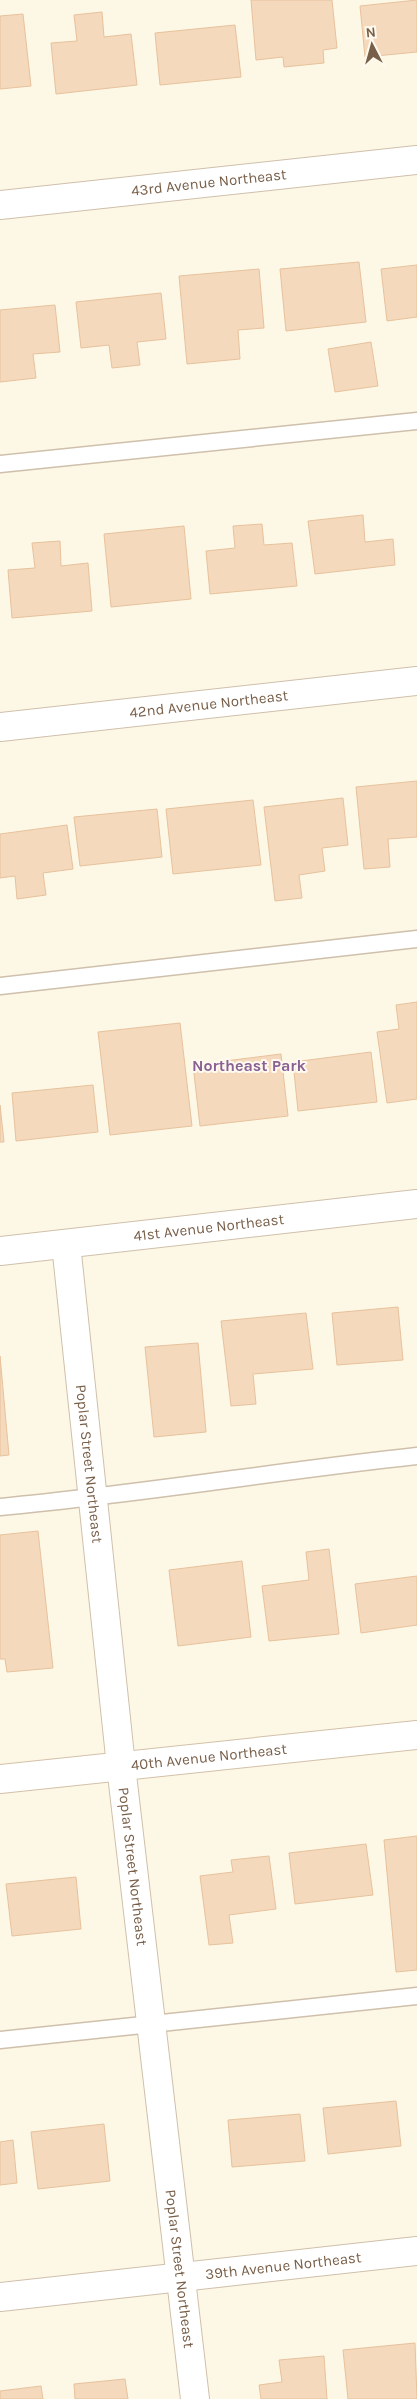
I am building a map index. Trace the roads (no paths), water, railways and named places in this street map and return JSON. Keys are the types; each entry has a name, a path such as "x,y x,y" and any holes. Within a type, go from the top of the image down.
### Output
{"street":[{"name":"43rd Avenue Northeast","path":"0,205 417,160"},
{"name":"42nd Avenue Northeast","path":"0,727 417,681"},
{"name":"41st Avenue Northeast","path":"0,1251 417,1204"},
{"name":"Poplar Street Northeast","path":"66,1244 91,1499 195,2399"},
{"name":"40th Avenue Northeast","path":"0,1779 417,1736"},
{"name":"39th Avenue Northeast","path":"0,2297 417,2251"}],"lane":[{"path":"0,464 417,421"},
{"path":"0,986 417,939"},
{"path":"0,1507 91,1499 417,1456"},
{"path":"0,2040 417,1996"}],"district":[{"name":"Northeast Park","path":"249,1065"}]}
